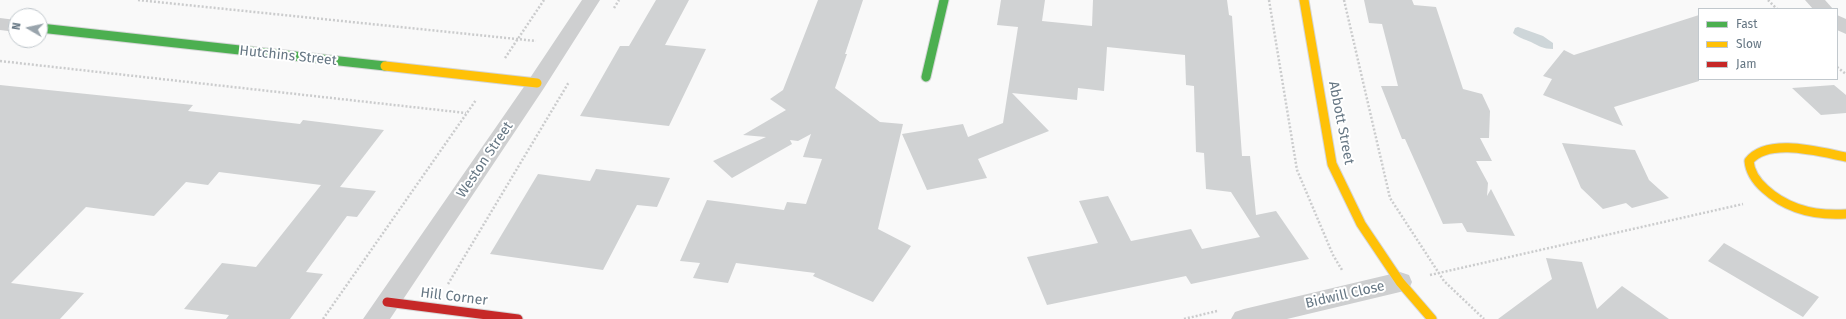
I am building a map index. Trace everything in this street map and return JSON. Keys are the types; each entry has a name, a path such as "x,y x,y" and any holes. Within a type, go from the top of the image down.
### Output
{"street":[{"name":"Weston Street","path":"382,311 537,84 591,0"},
{"path":"926,77 944,0"},
{"name":"Abbott Street","path":"1304,0 1332,164 1361,224 1400,282 1432,319"},
{"path":"1814,0 1823,8"},
{"path":"1838,22 1846,28"},
{"name":"Hutchins Street","path":"48,29 537,84"},
{"path":"1846,157 1781,149 1759,152 1751,158 1749,167 1750,172 1759,184 1774,197 1795,208 1809,213 1832,216 1846,214"},
{"name":"Bidwill Close","path":"1244,319 1400,282"},
{"name":"Hill Corner","path":"382,311 433,308 518,319"}],"path":[{"path":"138,0 562,44"},
{"path":"323,319 544,0"},
{"path":"611,13 619,0"},
{"path":"1344,0 1390,198 1444,281 1484,319"},
{"path":"1768,0 1777,8"},
{"path":"0,61 466,113"},
{"path":"1838,68 1846,74"},
{"path":"433,308 570,80"},
{"path":"1400,282 1774,197"}],"shaded area":[{"path":"1518,27 1543,36 1553,43 1553,49 1541,47 1517,36 1513,33 1515,28"}],"building":[{"path":"656,0 689,0 665,45 706,49 669,126 580,116 620,46 629,46"},
{"path":"818,0 863,0 835,88 880,122 903,124 878,229 911,246 873,302 813,276 815,273 736,263 728,283 693,278 700,263 680,261 707,200 784,210 787,202 806,204 822,159 803,157 811,134 798,141 790,140 792,144 732,178 713,161 766,137 743,135 786,110 770,99 783,90"},
{"path":"1001,0 1045,0 1042,21 1092,26 1093,0 1227,0 1229,15 1232,16 1242,156 1250,156 1256,215 1276,211 1309,259 1191,284 1186,276 1047,305 1027,257 1098,243 1079,201 1108,196 1131,241 1191,229 1202,249 1260,237 1231,192 1206,189 1204,153 1196,152 1194,86 1186,85 1185,55 1107,47 1104,91 1078,88 1077,100 1012,93 1049,131 978,159 987,178 927,190 902,134 963,124 968,137 1003,123 1018,27 997,25"},
{"path":"1364,0 1412,0 1414,5 1436,7 1463,89 1482,94 1490,111 1489,138 1480,138 1492,161 1476,161 1488,183 1487,196 1491,189 1515,236 1467,232 1462,223 1443,224 1405,139 1402,139 1381,86 1398,86 1382,24 1369,23"},
{"path":"1698,15 1699,81 1614,107 1623,126 1543,95 1552,79 1543,76 1564,50 1574,55"},
{"path":"0,85 193,105 188,111 300,124 303,120 384,130 340,187 376,191 357,217 347,216 306,272 323,274 290,319 226,319 229,315 184,309 222,263 256,267 321,185 219,172 208,185 186,182 154,216 86,207 11,283 84,293 60,319 0,319"},
{"path":"1834,85 1846,95 1846,113 1821,115 1792,88"},
{"path":"1562,143 1635,150 1649,180 1669,198 1632,208 1626,203 1603,209 1581,188"},
{"path":"596,169 670,178 657,207 637,205 603,270 490,254 538,174 590,181"},
{"path":"1724,243 1819,297 1803,317 1708,261"},
{"path":"1546,258 1582,262 1597,309 1622,286 1669,319 1498,319 1552,279"}],"traffic: fast":[{"path":"926,77 944,0"},
{"path":"48,29 385,66"}],"traffic: slow":[{"path":"1304,0 1332,164 1361,224 1400,282 1432,319"},
{"path":"385,66 537,83"},
{"path":"1846,157 1806,150 1777,148 1767,149 1755,154 1749,161 1750,169 1754,178 1762,187 1781,202 1796,209 1810,213 1831,215 1846,214"}],"traffic: jam":[{"path":"387,302 518,319"}]}
